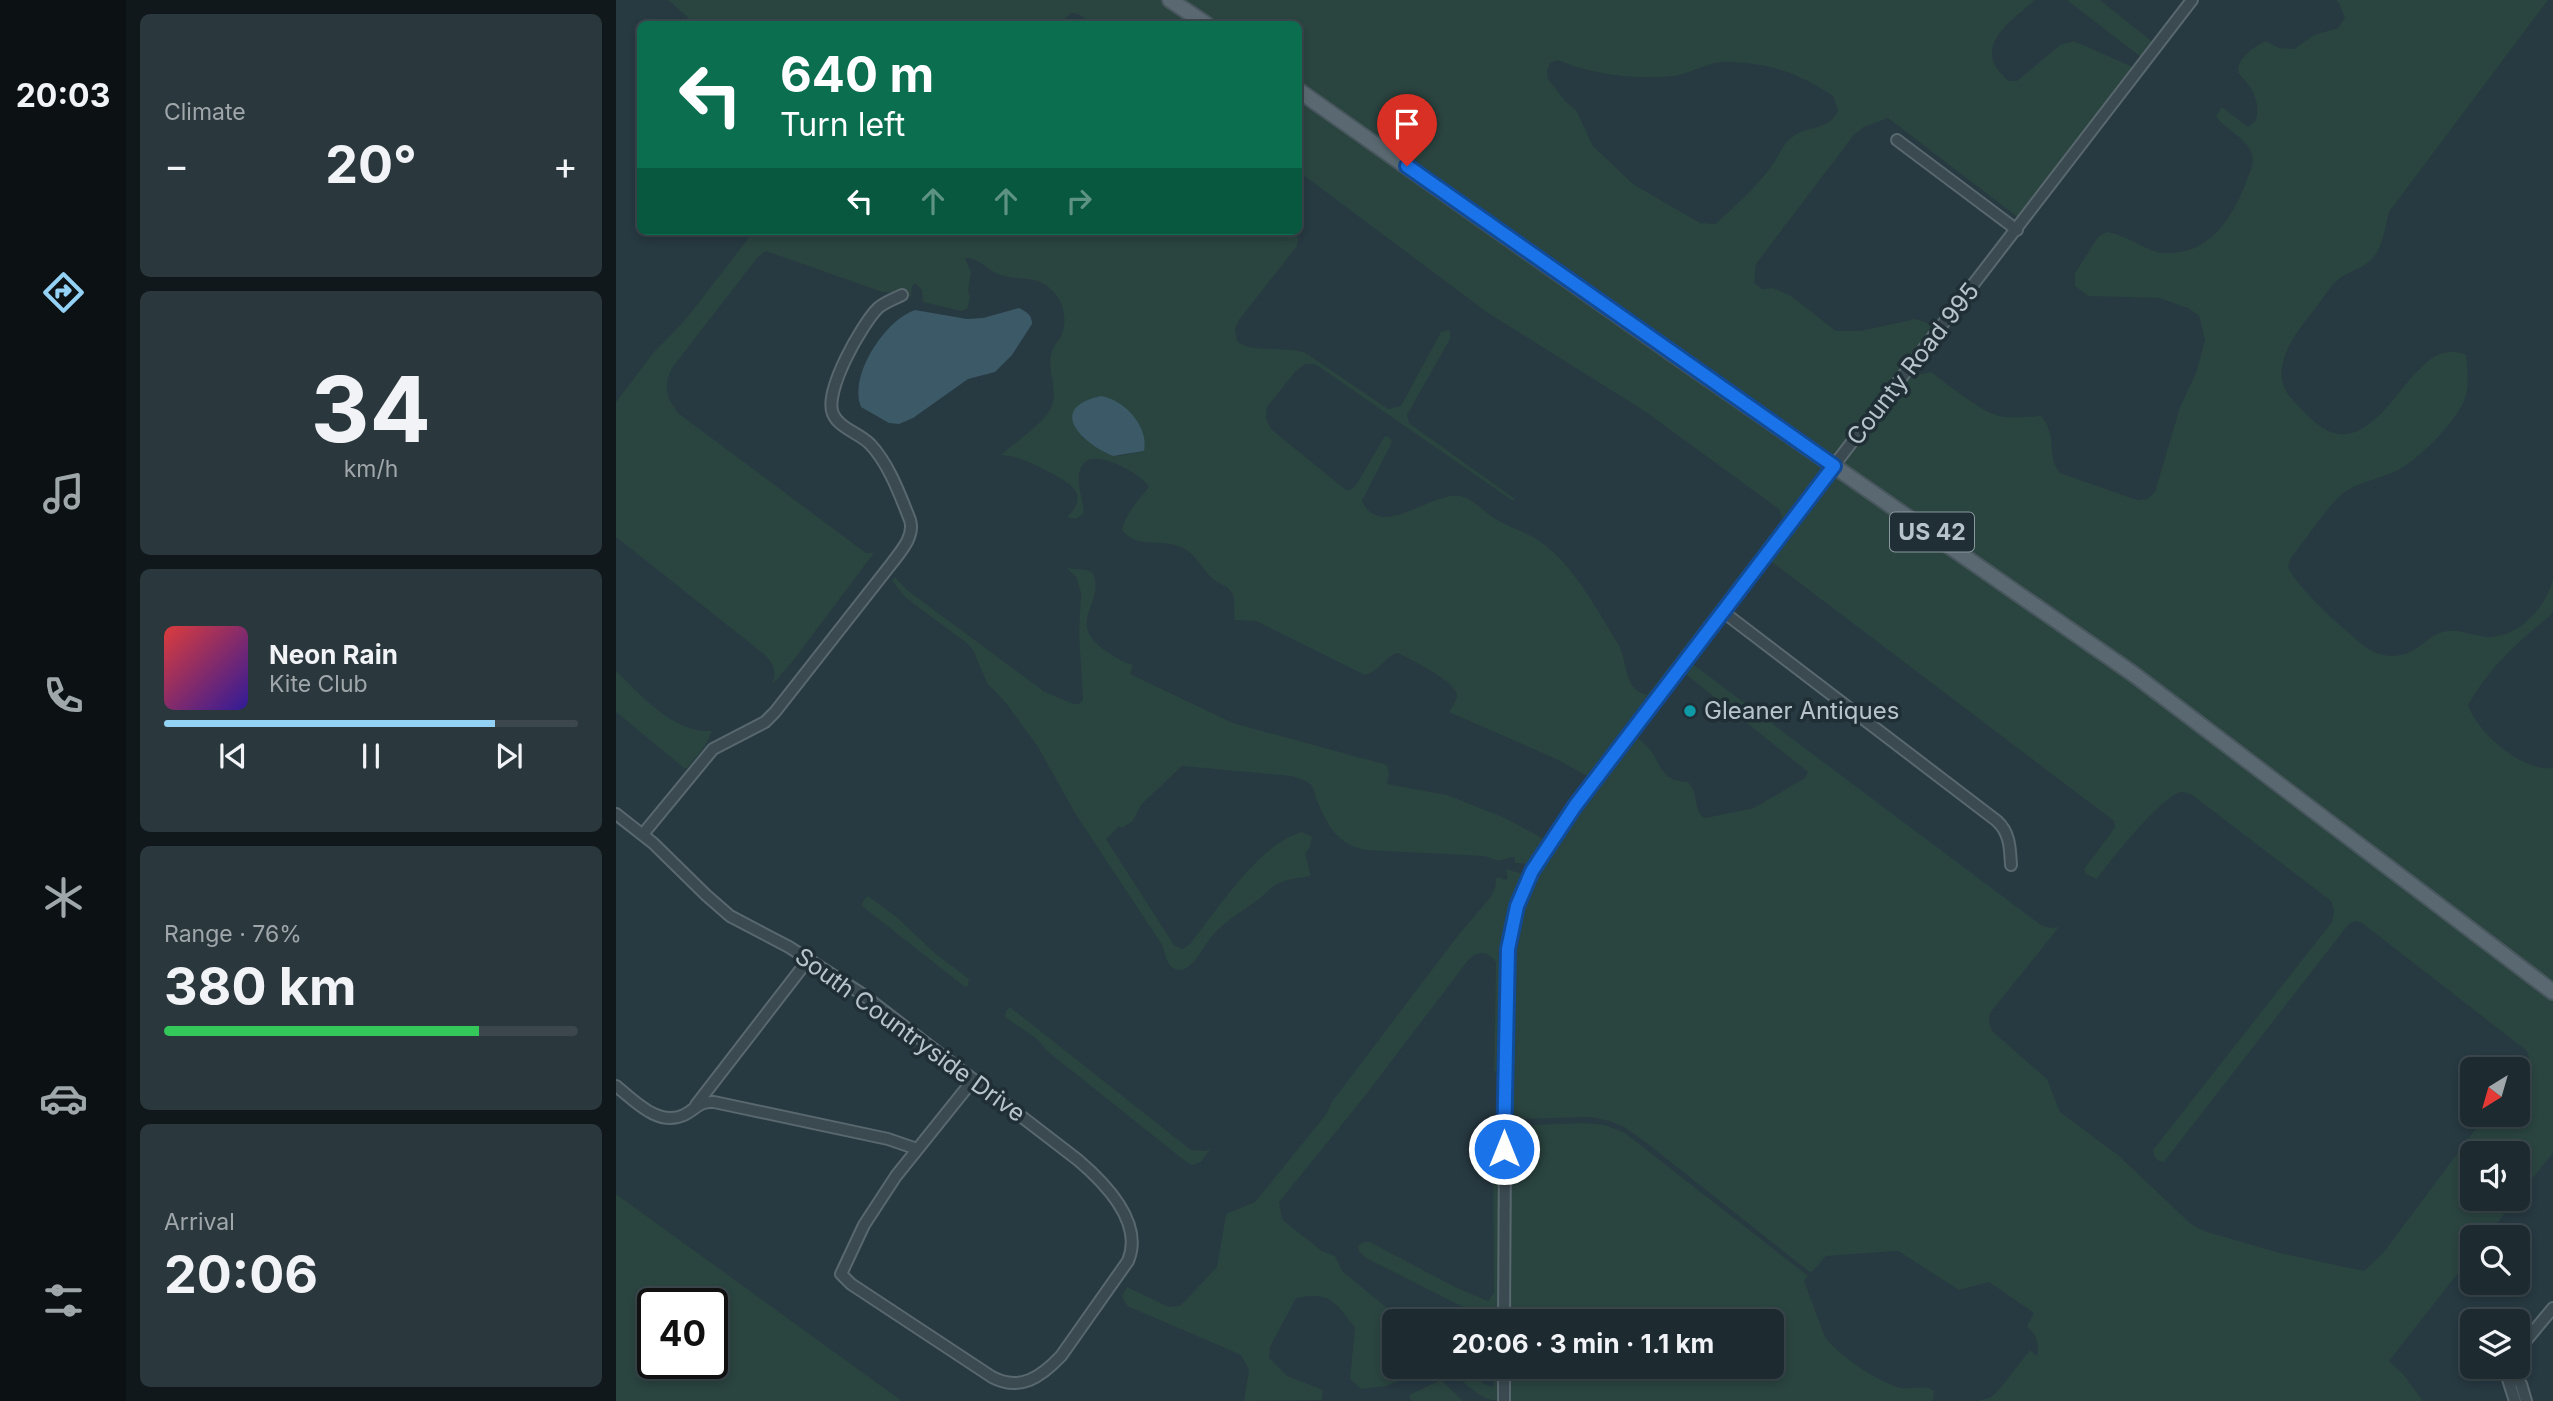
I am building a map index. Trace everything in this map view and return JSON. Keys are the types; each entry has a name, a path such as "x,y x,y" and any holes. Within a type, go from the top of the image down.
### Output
{"main road":[{"path":"1170,0 1202,21"},
{"name":"US 42","path":"1302,93 2132,673 2553,992"}],"street":[{"path":"2175,0 2189,4"},
{"name":"County Road 995","path":"1504,1309 1506,969 1517,906 1532,871 1549,843 1722,611 2189,4"},
{"path":"1897,140 2017,230"},
{"path":"643,834 713,749 765,722 775,712 892,563 907,540 911,531 910,520 881,461 870,445 836,419 830,402 840,372 869,321 879,307 902,295"},
{"path":"1722,611 1997,821 2006,830 2011,864"},
{"name":"South Countryside Drive","path":"616,814 643,834 726,912 862,994 1094,1173 1113,1195 1125,1217 1132,1249 1123,1271 1048,1369 1028,1382 1013,1384 998,1380 972,1365 845,1279 841,1272 872,1213 917,1149"},
{"path":"616,1086 648,1111 665,1119 682,1116 695,1105 808,960"},
{"path":"695,1105 714,1102 888,1139 917,1149 936,1129 973,1080"},
{"path":"2530,1336 2553,1308"},
{"path":"1504,1379 1504,1401"},
{"path":"2508,1379 2515,1401"},
{"path":"2516,1379 2521,1384 2526,1401"}],"green space":[{"path":"668,0 1168,0 1199,21 1088,21 1071,13 1063,21 692,21"},
{"path":"1172,0 2035,0 2004,27 1994,44 1994,63 2008,81 2017,81 2060,45 2074,41 2135,68 2020,219 1888,118 1864,127 1853,136 1756,264 1754,283 1762,289 1773,288 1791,296 1836,331 1860,331 1915,319 1935,329 1833,461 1302,90 1302,21 1203,21","holes":["1557,60 1600,73 1644,77 1674,76 1720,62 1756,64 1782,70 1820,88 1833,96 1838,111 1829,122 1798,133 1789,140 1760,180 1716,224 1700,223 1633,184 1593,146 1576,110 1548,79 1547,71 1550,63"]},
{"path":"2067,0 2100,0 2154,43 2142,58"},
{"path":"2336,0 2548,0 2389,212 2378,251 2366,264 2335,282 2294,337 2283,362 2282,375 2284,387 2302,410 2319,425 2338,434 2357,431 2373,421 2432,358 2448,352 2466,355 2467,393 2447,427 2428,448 2408,464 2355,486 2335,500 2291,558 2288,567 2313,599 2350,634 2370,650 2389,656 2407,653 2441,632 2458,631 2490,637 2512,631 2538,610 2553,580 2553,612 2504,656 2468,705 2481,727 2515,757 2541,768 2553,768 2553,987 1840,465 1915,370 1921,374 1931,372 1971,401 1996,415 2041,416 2049,431 2053,459 2060,473 2137,500 2147,499 2155,492 2180,407 2196,373 2205,340 2199,316 2188,308 2159,298 2088,296 2075,286 2075,273 2098,237 2106,232 2166,253 2194,248 2216,233 2239,198 2253,162 2246,144 2216,116 2222,107 2248,127 2256,120 2255,96 2239,74 2239,64 2251,50 2266,41 2279,48 2294,49 2314,35 2338,28 2345,18"},
{"path":"1302,93 1827,467 1591,778 1556,759 1449,712 1457,696 1450,684 1398,653 1389,657 1375,671 1365,675 1256,621 1235,620 1232,593 1209,576 1189,552 1171,544 1134,540 1122,530 1129,512 1149,487 1118,465 1099,459 1090,459 1084,463 1079,480 1084,513 1076,519 1067,517 1077,501 1077,495 1069,484 1030,463 1001,455 1036,426 1051,408 1054,395 1050,361 1064,326 1061,304 1056,295 1042,283 1006,277 970,258 965,258 971,272 968,291 970,297 967,309 961,311 923,302 922,290 915,283 911,297 882,292 766,251 758,257 672,368 667,381 667,391 678,413 866,553 874,553 771,686 774,669 765,655 616,537 616,402 654,352 686,319 751,235 1296,235 1297,246 1239,320 1235,328 1237,341 1250,347 1306,353 1388,409 1401,406 1441,332 1450,331 1450,339 1407,415 1409,423 1515,499 1513,501 1315,364 1305,364 1295,372 1267,407 1266,418 1271,429 1346,490 1356,485 1385,436 1389,437 1392,442 1362,501 1371,512 1382,517 1395,516 1438,499 1464,497 1495,518 1538,540 1563,561 1583,588 1619,645 1630,681 1639,692 1647,695 1782,519 1780,510 1646,412 1488,313 1302,174","holes":["1072,416 1144,451 1119,456 1083,438"]},
{"path":"1835,473 2107,661 2553,999 2553,1153 2530,1181 2530,1141 2467,1141 2477,1127 2530,1127 2530,1057 2527,1051 2362,923 2355,921 2348,925 2164,1162 2157,1160 2153,1150 2332,922 2334,911 2331,901 2192,795 2183,792 2162,804 2150,816 2097,879 2086,874 2084,869 2115,827 2114,821 1768,559"},
{"path":"1067,568 1092,572 1096,582 1087,620 1088,629 1092,639 1103,649 1133,665 1130,674 1233,723 1387,765 1387,784 1447,795 1505,818 1546,840 1531,864 1515,863 1515,858 1512,857 1499,861 1484,856 1365,850 1347,843 1335,833 1321,810 1312,787 1304,780 1291,776 1182,766 1141,805 1133,821 1122,828 1119,826 1106,839 1174,945 1182,949 1189,945 1255,863 1286,838 1302,832 1312,837 1305,854 1311,876 1286,880 1273,886 1218,930 1189,966 1179,970 1171,967 1162,945 1075,813 1038,747 1006,703 987,683 974,652 968,644 906,598 892,581 895,577 907,590 1045,692 1079,704 1083,700 1079,634 1081,593 1076,577"},
{"path":"1690,662 2041,925 2059,927 1990,1013 1992,1031 2047,1079 2060,1112 2118,1155 2191,1224 2204,1231 2280,1253 2364,1271 2383,1253 2460,1150 2460,1211 2507,1211 2495,1225 2460,1225 2460,1271 2389,1361 2403,1374 2423,1401 1976,1401 1990,1398 2030,1350 2037,1356 2038,1351 2036,1339 2027,1326 2034,1313 1989,1282 1959,1290 1898,1251 1826,1256 1811,1273 1624,1127 1590,1117 1521,1119 1509,1116 1508,990 1513,941 1525,895 1567,822 1634,735 1649,749 1668,776 1688,782 1699,811 1705,818 1754,808 1805,778 1808,772 1683,672"},
{"path":"616,671 671,719 684,726 712,731 705,746 687,768 616,712"},
{"path":"1506,869 1526,875 1505,933 1500,1073 1494,1071 1496,962 1481,953 1466,963 1365,1096 1279,1202 1282,1219 1322,1251 1335,1256 1342,1271 1388,1309 1382,1309 1382,1379 1404,1379 1386,1386 1361,1389 1350,1379 1355,1327 1331,1300 1308,1296 1296,1298 1270,1347 1269,1358 1287,1376 1323,1390 1322,1400 1244,1401 1249,1370 1241,1355 1127,1306 1122,1296 1127,1287 1169,1307 1181,1305 1217,1267 1226,1214 1255,1202 1327,1113 1331,1103 1459,934 1490,898 1496,879 1508,878"},
{"path":"868,896 969,979 968,986 965,987 862,906"},
{"path":"1010,1007 1191,1150 1206,1151 1212,1146 1201,1162 1192,1165 1185,1161 1047,1051 1037,1039 1005,1017"},
{"path":"1583,1123 1605,1125 1625,1133 1808,1276 1804,1281 1825,1337 1839,1352 1858,1366 1897,1387 1922,1387 1934,1391 1933,1401 1508,1401 1508,1379 1784,1379 1784,1309 1508,1309 1508,1133 1533,1125"},
{"path":"1493,1140 1500,1142 1500,1309 1467,1309 1366,1258 1358,1246 1363,1242 1370,1242 1455,1287 1488,1301 1494,1293"},
{"path":"616,1194 902,1401 616,1401"},
{"path":"1460,1379 1478,1379 1491,1387 1494,1385 1494,1379 1500,1379 1500,1401 1485,1398"},
{"path":"1441,1380 1463,1401 1411,1401 1409,1395"}],"water":[{"path":"1019,308 1028,314 1032,324 1012,355 995,372 968,379 913,418 899,424 889,423 861,407 858,394 864,365 881,337 904,316 915,310 967,319 983,318"},
{"path":"1101,396 1119,403 1133,416 1143,433 1144,451 1113,456 1090,443 1074,426 1072,417 1075,409 1084,401"}],"place":[{"name":"Gleaner Antiques","path":"1690,711"}],"route":[{"path":"1407,166 1834,466 1575,806 1540,857 1524,887 1511,926 1506,969 1504,1149"}]}
